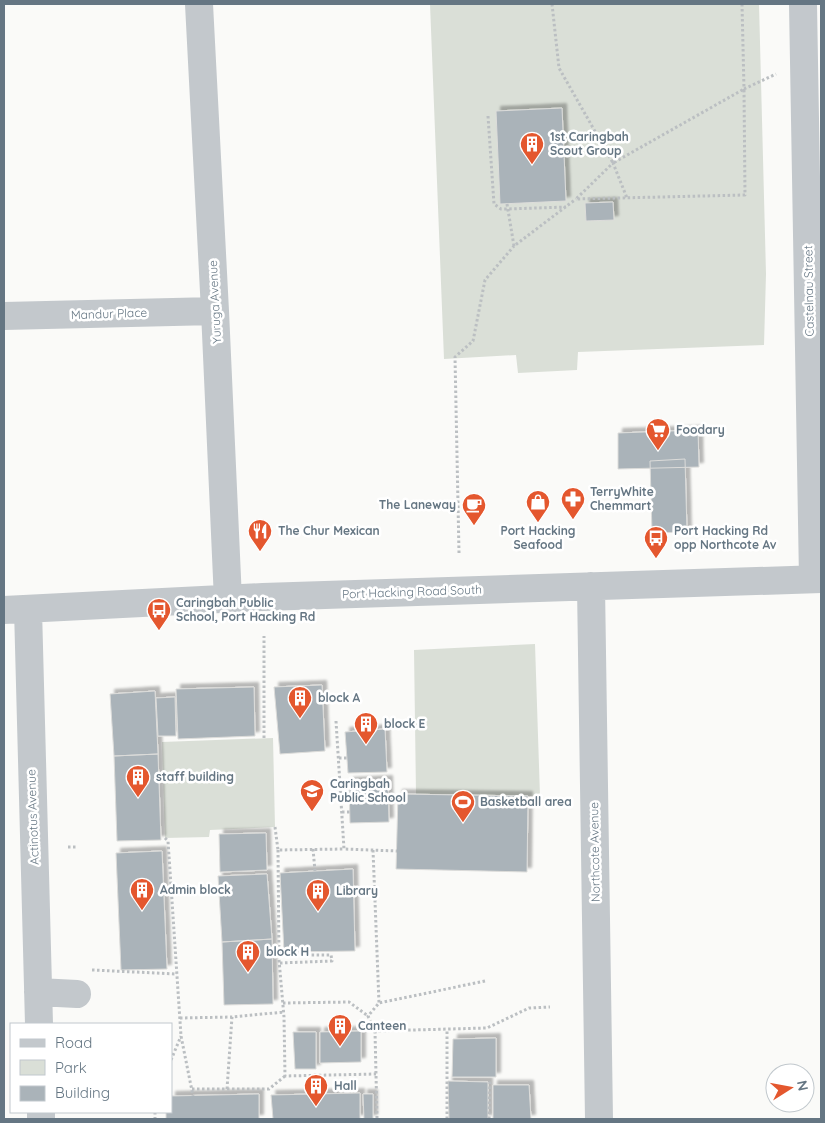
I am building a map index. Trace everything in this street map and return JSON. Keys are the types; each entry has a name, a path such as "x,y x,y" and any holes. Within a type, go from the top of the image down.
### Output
{"street":[{"name":"Yuruga Avenue","path":"199,4 228,600"},
{"name":"Castelnau Street","path":"803,4 817,579"},
{"name":"Mandur Place","path":"4,316 215,310"},
{"name":"Port Hacking Road South","path":"16,609 263,597 817,579"},
{"name":"Northcote Avenue","path":"591,586 599,1119"},
{"name":"Actinotus Avenue","path":"16,609 39,1023"},
{"path":"38,992 81,982"}],"path":[{"path":"552,4 559,68 613,163 627,198"},
{"path":"576,199 746,195 742,4"},
{"path":"459,553 455,357 473,341 484,280 514,246 576,199 613,163 744,89 804,62"},
{"path":"488,116 494,204 501,209 508,210 566,207"},
{"path":"507,204 514,246"},
{"path":"264,636 264,738"},
{"path":"336,721 344,849"},
{"path":"339,758 347,758"},
{"path":"342,812 350,812"},
{"path":"275,827 278,850 285,1076"},
{"path":"164,838 168,841 181,1036 193,1096"},
{"path":"68,847 77,847"},
{"path":"313,849 315,871"},
{"path":"278,850 397,850"},
{"path":"373,850 379,1003"},
{"path":"280,963 332,961 331,955 291,954 290,952"},
{"path":"81,982 177,974"},
{"path":"368,1016 379,1003 485,981"},
{"path":"283,1003 349,1002 368,1016 375,1031 377,1118"},
{"path":"375,1031 487,1028 529,1008 550,1007"},
{"path":"180,1018 232,1017 284,1012"},
{"path":"226,1089 232,1017"},
{"path":"447,1029 447,1119"},
{"path":"172,1058 181,1036"},
{"path":"192,1089 269,1089 285,1076 376,1074"},
{"path":"489,1119 490,1080"}],"green space":[{"path":"430,4 759,4 766,274 764,345 578,352 577,370 518,373 516,355 444,359"},
{"path":"535,644 540,796 416,794 414,650"},
{"path":"273,738 275,827 210,830 209,837 165,838 162,742"}],"building":[{"name":"1st Caringbah Scout Group","path":"562,108 566,201 500,204 496,111"},
{"path":"613,202 614,220 586,221 585,203"},
{"path":"698,430 699,467 618,469 618,433"},
{"path":"685,459 687,532 652,533 650,461"},
{"name":"block A","path":"322,685 325,751 280,754 274,687"},
{"path":"254,687 255,736 178,739 176,689"},
{"path":"155,691 158,754 114,756 110,694"},
{"path":"175,697 176,736 158,736 156,698"},
{"name":"block E","path":"385,729 387,772 348,773 345,732"},
{"name":"staff building","path":"158,754 161,840 117,841 114,756"},
{"path":"388,780 389,822 350,823 349,782"},
{"name":"Basketball area","path":"398,794 528,796 527,872 396,869"},
{"path":"266,833 267,870 220,872 219,834"},
{"name":"Admin block","path":"162,851 167,969 121,970 116,853"},
{"name":"Library","path":"353,869 355,951 284,952 280,873"},
{"path":"267,874 272,939 222,942 218,876"},
{"name":"block H","path":"272,939 273,1004 224,1005 222,942"},
{"name":"Canteen","path":"361,1031 361,1062 320,1063 320,1032"},
{"path":"293,1032 316,1032 316,1069 295,1069"},
{"path":"496,1038 496,1077 452,1077 453,1039"},
{"path":"448,1081 488,1082 488,1119 449,1119"},
{"path":"493,1085 529,1085 531,1119 493,1119"},
{"name":"Hall","path":"360,1093 360,1119 273,1119 271,1095"},
{"path":"259,1094 259,1119 166,1119 166,1113 172,1113 172,1096"},
{"path":"363,1094 373,1094 373,1119 364,1119"}],"place":[{"name":"1st Caringbah Scout Group","path":"532,165"},
{"name":"Foodary","path":"658,451"},
{"name":"TerryWhite Chemmart","path":"573,520"},
{"name":"Port Hacking Seafood","path":"538,523"},
{"name":"The Laneway","path":"474,526"},
{"name":"The Chur Mexican","path":"260,552"},
{"name":"Port Hacking Rd opp Northcote Av","path":"656,559"},
{"name":"Caringbah Public School, Port Hacking Rd","path":"159,631"},
{"name":"block A","path":"300,719"},
{"name":"block E","path":"366,745"},
{"name":"staff building","path":"138,798"},
{"name":"Caringbah Public School","path":"312,812"},
{"name":"Basketball area","path":"463,823"},
{"name":"Admin block","path":"142,911"},
{"name":"Library","path":"318,912"},
{"name":"block H","path":"248,973"},
{"name":"Canteen","path":"340,1047"},
{"name":"Hall","path":"316,1107"}]}
